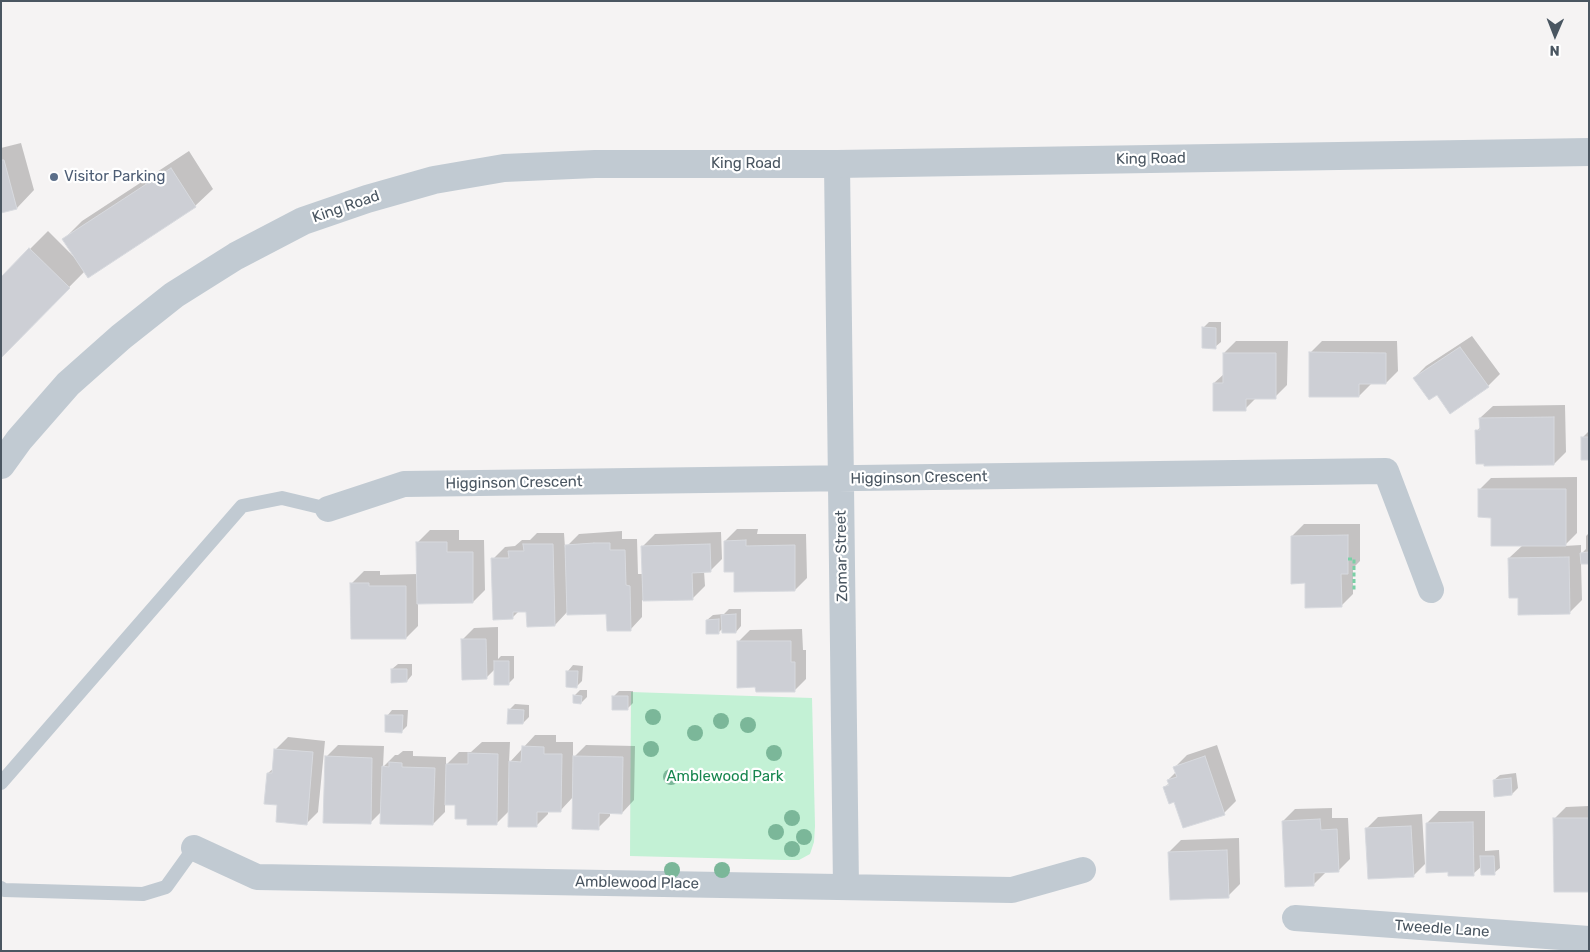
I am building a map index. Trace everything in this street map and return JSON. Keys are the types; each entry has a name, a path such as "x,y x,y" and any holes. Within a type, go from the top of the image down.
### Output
{"street":[{"name":"King Road","path":"1,464 19,440 68,384 121,337 174,295 236,256 303,221 367,199 434,180 504,168 595,164 837,164 1589,152"},
{"name":"Zomar Street","path":"837,164 846,887"},
{"name":"Higginson Crescent","path":"328,509 404,484 1386,472 1432,590"},
{"name":"Amblewood Place","path":"194,848 257,877 1012,890 1083,870"},
{"name":"Tweedle Lane","path":"1296,918 1589,939"}],"lane":[{"path":"1,783 242,506 282,498 328,509"},
{"path":"1,888 4,890 143,894 166,887 194,848"}],"path":[{"path":"1348,559 1354,559 1354,590"}],"green space":[{"name":"Amblewood Park","path":"631,692 812,698 815,826 814,842 810,854 799,860 630,856"}],"building":[{"path":"1,160 4,160 17,209 1,213"},
{"path":"171,168 196,207 88,278 62,239"},
{"path":"29,248 70,288 1,358 1,277"},
{"path":"1202,327 1216,328 1216,349 1202,348"},
{"path":"1460,347 1489,387 1450,414 1437,395 1429,400 1413,378"},
{"path":"1309,352 1386,353 1386,384 1359,384 1359,397 1309,397"},
{"path":"1223,353 1276,353 1276,399 1246,399 1246,411 1213,411 1213,383 1223,383"},
{"path":"1554,417 1554,465 1484,466 1484,464 1476,464 1475,430 1480,430 1479,418"},
{"path":"1581,437 1589,437 1589,460 1581,460"},
{"path":"1478,489 1566,489 1566,546 1491,546 1491,518 1478,517"},
{"path":"1348,535 1348,574 1341,574 1342,607 1305,608 1305,583 1291,584 1291,536"},
{"path":"746,540 746,546 795,545 795,591 734,592 734,572 724,572 724,541"},
{"path":"416,542 447,542 447,552 473,552 473,603 417,604"},
{"path":"610,543 610,550 625,550 626,585 630,586 631,631 607,631 606,614 567,615 565,545"},
{"path":"523,544 553,544 555,626 527,627 526,612 513,612 513,619 493,620 491,558 509,558 508,551 524,551"},
{"path":"710,544 711,572 692,573 693,600 643,601 641,546"},
{"path":"1589,552 1589,564 1581,564 1580,553"},
{"path":"1569,557 1570,614 1518,615 1518,598 1509,598 1508,558"},
{"path":"350,583 369,583 369,586 406,586 406,639 351,639"},
{"path":"736,614 736,633 722,633 721,615"},
{"path":"719,619 719,634 706,634 706,620"},
{"path":"461,639 486,639 487,679 462,680"},
{"path":"737,641 791,641 791,662 795,662 795,692 756,692 755,687 737,688"},
{"path":"494,661 509,661 509,685 494,685"},
{"path":"391,669 407,669 407,682 391,683"},
{"path":"566,671 578,671 577,688 566,687"},
{"path":"573,695 582,696 581,704 573,703"},
{"path":"612,696 628,696 628,710 612,710"},
{"path":"508,709 524,710 523,724 507,724"},
{"path":"385,715 403,715 402,733 385,732"},
{"path":"522,746 544,747 544,754 562,754 561,812 537,812 537,827 508,827 509,761 521,762"},
{"path":"274,749 313,752 307,825 276,822 277,805 264,804 267,773 272,773"},
{"path":"468,753 498,754 497,825 467,825 467,819 455,819 455,805 445,805 446,764 468,764"},
{"path":"325,756 372,758 371,824 323,823"},
{"path":"573,756 623,757 622,814 599,813 599,830 572,829"},
{"path":"1205,756 1225,815 1183,828 1174,802 1169,804 1163,787 1169,785 1167,780 1177,777 1173,767"},
{"path":"389,762 402,763 402,767 435,768 433,825 380,824 382,766 389,767"},
{"path":"1511,778 1512,795 1494,797 1493,780"},
{"path":"1553,818 1589,818 1589,892 1554,892"},
{"path":"1320,819 1321,830 1337,829 1339,872 1314,873 1314,886 1285,887 1282,821"},
{"path":"1473,822 1474,876 1448,876 1448,872 1426,873 1426,823"},
{"path":"1411,826 1414,877 1368,879 1365,828"},
{"path":"1227,850 1229,898 1170,900 1168,852"},
{"path":"1480,856 1494,856 1495,875 1481,875"}],"place":[{"name":"Visitor Parking","path":"54,177"}]}
